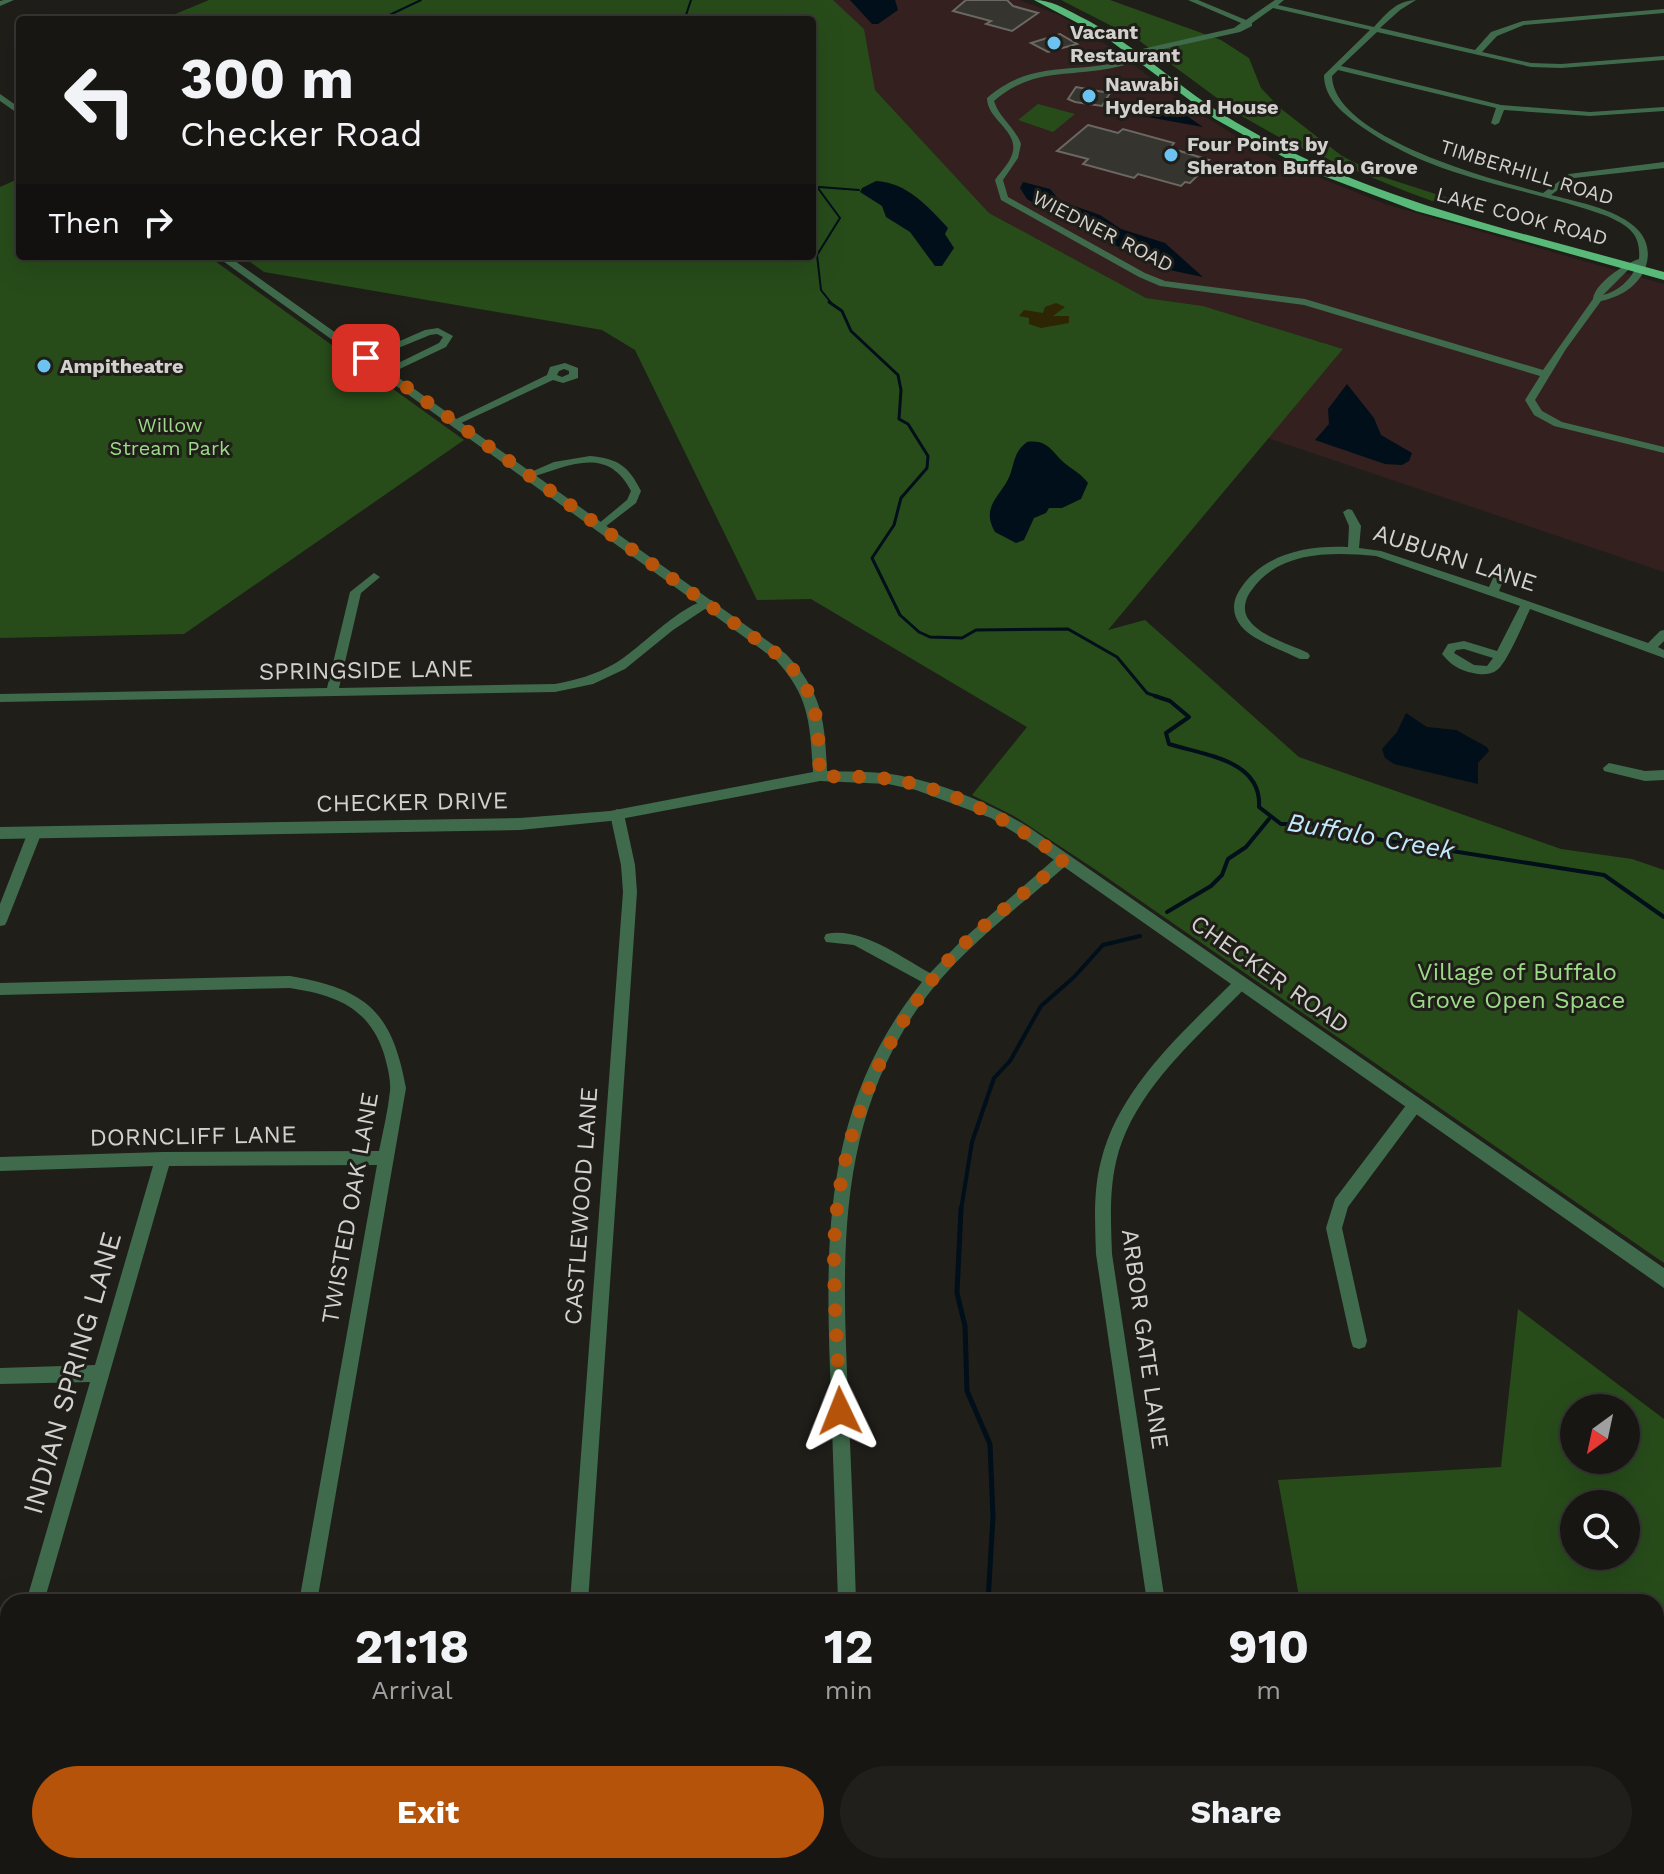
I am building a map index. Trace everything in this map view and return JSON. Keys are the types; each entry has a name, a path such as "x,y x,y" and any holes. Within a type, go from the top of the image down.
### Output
{"main road":[{"name":"LAKE COOK ROAD","path":"1039,0 1143,54"},
{"name":"LAKE COOK ROAD","path":"1058,0 1108,25 1219,117 1309,166 1420,208 1664,276"},
{"name":"LAKE COOK ROAD","path":"1637,266 1664,267"}],"street":[{"path":"0,4 10,0"},
{"path":"1192,0 1249,24"},
{"path":"1335,67 1397,8 1412,0"},
{"path":"1143,54 1221,35 1249,24 1277,3 1531,65 1561,66 1664,58"},
{"path":"1476,54 1494,34 1523,23 1664,11"},
{"name":"WIEDNER ROAD","path":"1143,54 1088,68 1028,77 999,89 990,100 990,108 1016,139 1017,152 999,180 1004,198 1142,275 1181,288 1305,302 1545,374"},
{"path":"1335,67 1501,107 1590,114 1664,109"},
{"name":"TIMBERHILL ROAD","path":"1335,67 1328,81 1334,98 1372,132 1434,163 1626,222 1640,231 1645,243 1637,266"},
{"path":"1495,123 1501,107"},
{"path":"1544,196 1572,176 1664,165"},
{"path":"227,260 781,657 808,688 818,719 820,776"},
{"path":"1598,299 1598,293 1637,266"},
{"path":"1637,266 1620,293 1611,298 1598,299 1591,306 1545,374 1530,405 1545,419 1664,450"},
{"path":"366,358 428,332 438,331 448,336 443,345 385,372"},
{"path":"455,422 552,377"},
{"path":"529,475 565,460 583,459 615,465 626,471 636,491 632,501 601,527"},
{"path":"1348,512 1355,526 1353,550"},
{"name":"AUBURN LANE","path":"1304,656 1247,626 1240,615 1241,598 1251,581 1273,565 1319,550 1377,553 1664,654"},
{"path":"1493,592 1501,572"},
{"path":"332,692 356,592 374,577"},
{"name":"SPRINGSIDE LANE","path":"0,698 533,689 589,681 621,666 669,627 708,603"},
{"path":"1500,656 1527,604"},
{"path":"1651,648 1664,634"},
{"path":"1609,768 1645,776 1664,775"},
{"name":"CHECKER DRIVE","path":"0,833 520,824 617,814 820,776"},
{"name":"CHECKER ROAD","path":"820,776 888,779 946,793 996,814 1664,1279"},
{"name":"CASTLEWOOD LANE","path":"580,1594 630,892 628,865 617,814"},
{"path":"0,921 35,832"},
{"path":"847,1594 834,1251 846,1154 862,1102 883,1052 932,981 971,938 1064,859"},
{"path":"831,938 856,940 932,981"},
{"name":"TWISTED OAK LANE","path":"0,989 290,982 323,987 347,996 371,1013 386,1034 395,1059 398,1088 309,1594"},
{"name":"ARBOR GATE LANE","path":"1155,1594 1104,1254 1103,1214 1111,1152 1123,1123 1154,1074 1241,983"},
{"path":"1359,1341 1334,1228 1341,1204 1415,1105"},
{"name":"DORNCLIFF LANE","path":"0,1164 163,1159 386,1158"},
{"name":"INDIAN SPRING LANE","path":"37,1594 163,1159"},
{"path":"0,1376 102,1373"}],"shaded area":[{"path":"833,0 1019,0 1059,15 1115,50 1182,102 1271,158 1385,204 1664,284 1664,572 1268,438 1343,349 1203,306 1146,298 989,213 875,90"}],"green space":[{"name":"Village of Buffalo Grove Open Space","path":"209,0 833,0 864,29 875,90 989,213 1146,298 1203,306 1343,349 1108,630 1145,620 1299,757 1561,849 1632,859 1664,870 1664,1263 1096,870 1014,816 972,795 1027,727 811,599 757,600 635,350 602,330 264,272 248,260 816,260 816,16 171,16"},
{"path":"1061,0 1110,0 1221,40 1249,58 1261,88 1280,108 1342,156 1383,177 1448,198 1432,201 1291,144 1240,115 1137,39"},
{"path":"1038,104 1075,114 1053,132 1018,120"},
{"name":"Willow Stream Park","path":"16,180 16,260 214,260 464,440 184,634 0,638 0,187"},
{"path":"1518,1309 1631,1394 1560,1394 1560,1474 1640,1474 1640,1401 1664,1419 1664,1594 1299,1594 1278,1480 1501,1467"}],"sand":[{"path":"1056,303 1065,307 1053,316 1069,316 1069,323 1041,328 1029,324 1029,318 1019,316 1024,310 1043,313 1045,307"}],"water":[{"path":"850,0 895,0 898,10 878,24 872,24"},
{"path":"1168,103 1203,127 1131,114 1123,109"},
{"path":"876,181 887,182 907,191 925,204 948,228 945,234 954,248 942,266 935,266 910,232 886,217 882,206 860,192"},
{"path":"1023,182 1050,189 1060,201 1100,215 1121,229 1165,243 1203,277 1160,268 1040,207 1027,199 1020,188"},
{"path":"1347,384 1374,418 1381,435 1412,453 1409,461 1402,465 1385,464 1315,440 1329,424 1328,409"},
{"path":"1027,442 1046,445 1088,483 1081,499 1062,508 1049,508 1046,513 1034,518 1024,540 1016,543 995,532 990,515 1017,453"},
{"path":"1406,713 1427,727 1456,730 1487,747 1489,751 1478,763 1478,784 1394,764 1385,758 1382,749 1397,732"}],"building":[{"path":"966,0 1007,0 1013,6 1038,13 1012,31 986,24 991,21 953,11"},
{"name":"Vacant Restaurant","path":"1060,34 1077,44 1048,52 1031,43"},
{"name":"Nawabi Hyderabad House","path":"1076,87 1110,93 1102,106 1075,102 1068,99"},
{"name":"Four Points by Sheraton Buffalo Grove","path":"1088,125 1118,133 1123,129 1174,143 1170,148 1209,160 1205,163 1209,164 1190,183 1185,182 1181,186 1138,174 1134,178 1083,164 1088,159 1057,151"}],"waterway":[{"path":"387,16 421,0"},
{"name":"Buffalo Creek","path":"687,16 691,0"},
{"name":"Buffalo Creek","path":"816,185 840,218 817,255 821,290 832,304"},
{"path":"819,187 859,190"},
{"name":"Buffalo Creek","path":"829,302 842,311 851,331 898,375 901,390 899,419 908,424 928,456 927,468 901,498 894,525 872,558 900,615 919,632 930,637 962,638 976,630 1068,629 1117,657 1147,693 1161,698"},
{"name":"Buffalo Creek","path":"1155,696 1161,698"},
{"name":"Buffalo Creek","path":"1161,698 1170,701 1189,717 1166,733 1169,744 1214,756 1241,769 1257,791 1259,807 1281,824 1329,824 1370,838 1604,875 1664,917"},
{"path":"1167,912 1211,886 1222,875 1228,859 1246,847 1269,819"},
{"path":"961,1210 972,1142 994,1078 1010,1061 1041,1006 1074,977 1103,945 1140,936"},
{"path":"961,1208 957,1293 965,1326 967,1391 990,1444 993,1517 988,1594"}],"place":[{"name":"Vacant Restaurant","path":"1054,43"},
{"name":"Nawabi Hyderabad House","path":"1089,96"},
{"name":"Four Points by Sheraton Buffalo Grove","path":"1171,155"},
{"name":"Ampitheatre","path":"44,366"}],"route":[{"path":"366,358 781,657 798,673 815,704 820,776 888,779 946,793 996,814 1064,859 947,962 915,1002 883,1052 862,1102 846,1154 834,1251 840,1411"}]}
